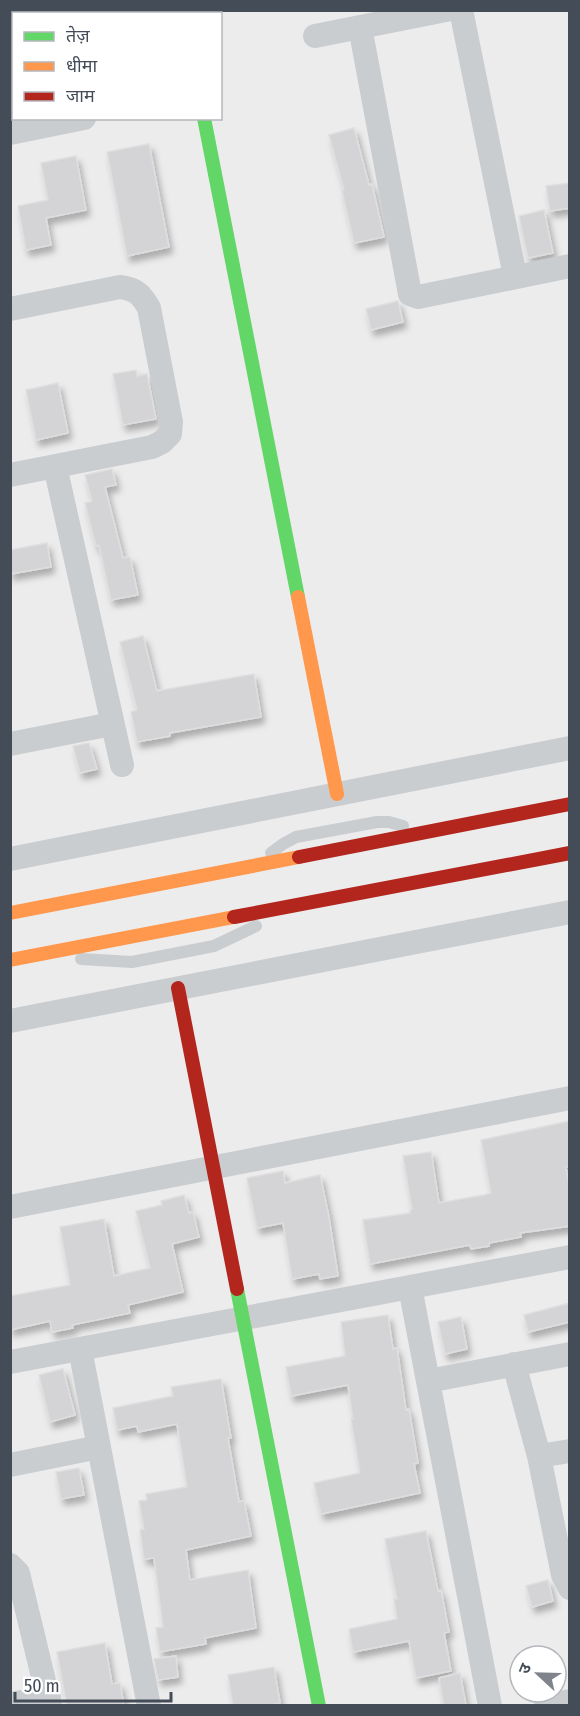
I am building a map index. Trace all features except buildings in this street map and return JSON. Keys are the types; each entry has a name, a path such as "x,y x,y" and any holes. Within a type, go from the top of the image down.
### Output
{"street":[{"path":"315,36 446,10"},
{"path":"462,10 515,276"},
{"path":"360,27 410,294 418,297 570,266"},
{"path":"10,133 74,120"},
{"path":"204,120 337,794"},
{"path":"10,309 120,287 132,289 143,297 149,308 171,422 170,434 162,442 152,447 10,475"},
{"path":"55,466 122,765"},
{"path":"10,744 112,724"},
{"path":"10,859 570,748"},
{"path":"545,753 570,766"},
{"path":"10,913 570,804"},
{"path":"10,960 570,853"},
{"path":"10,1021 570,912"},
{"path":"178,988 319,1706"},
{"path":"10,1207 570,1098"},
{"path":"10,1362 570,1257"},
{"path":"410,1287 490,1706"},
{"path":"80,1349 149,1706"},
{"path":"428,1381 570,1354"},
{"path":"514,1364 539,1456 563,1575 570,1588"},
{"path":"10,1465 99,1447"},
{"path":"539,1456 570,1451"},
{"path":"10,1565 18,1573 50,1701 10,1704"},
{"path":"546,1706 570,1701"}],"lane":[{"path":"256,865 296,837 382,821 427,832"},
{"path":"30,956 132,962 214,946 300,904"}],"traffic: fast":[{"path":"204,120 298,597"},
{"path":"237,1289 319,1706"}],"traffic: slow":[{"path":"298,597 337,794"},
{"path":"10,913 299,857"},
{"path":"10,960 234,917"}],"traffic: jam":[{"path":"299,857 570,804"},
{"path":"234,917 570,853"},
{"path":"178,988 237,1289"}]}
